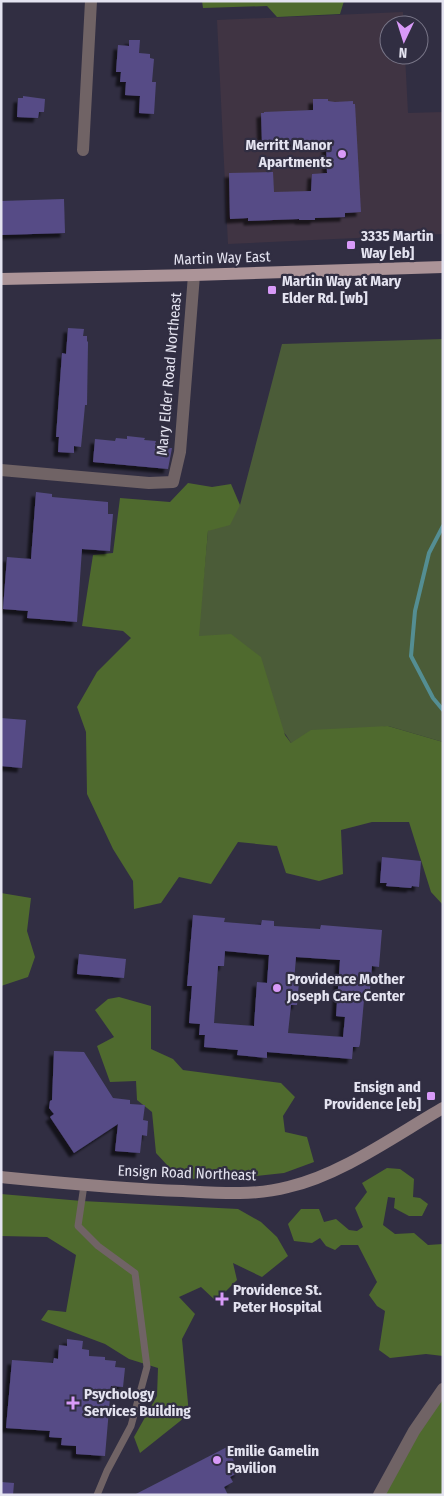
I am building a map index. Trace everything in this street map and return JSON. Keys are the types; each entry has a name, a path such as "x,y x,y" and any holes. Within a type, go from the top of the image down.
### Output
{"main road":[{"name":"Martin Way East","path":"1,279 443,267"}],"street":[{"path":"83,150 91,1"},
{"name":"Mary Elder Road Northeast","path":"1,470 149,483 173,482 180,452 194,275"},
{"name":"Ensign Road Northeast","path":"1,1177 133,1189 227,1193 288,1188 313,1180 350,1162 443,1108"},
{"path":"379,1495 414,1430 443,1389"}],"lane":[{"path":"84,1185 78,1226 98,1246 135,1273 147,1367 131,1426 107,1471 97,1495"}],"shaded area":[{"path":"403,12 403,15 379,15 379,65 406,65 408,113 443,112 443,234 228,244 217,20"}],"green space":[{"path":"202,1 344,1 340,14 277,17 267,6 203,8"},
{"path":"443,339 443,742 388,726 291,743 198,636 208,531 240,505 282,344"},
{"path":"188,483 212,487 231,484 240,505 230,525 208,531 199,636 231,634 261,657 285,735 291,743 311,730 388,726 443,742 443,905 431,892 409,822 372,822 341,830 343,874 319,881 286,873 277,846 238,842 211,884 179,877 161,903 134,909 133,881 113,849 87,794 86,732 77,707 97,672 131,638 123,631 82,626 93,555 113,553 120,498 170,502"},
{"path":"1,893 31,898 27,931 35,957 28,977 1,986"},
{"path":"119,997 151,1006 151,1049 173,1059 183,1070 281,1083 295,1097 283,1116 285,1132 307,1137 314,1162 284,1173 218,1180 179,1178 156,1153 152,1112 137,1100 136,1081 110,1082 97,1046 114,1037 95,1010 108,999"},
{"path":"387,1168 400,1169 414,1179 413,1197 420,1198 428,1204 422,1216 409,1216 394,1208 395,1198 388,1197 383,1225 395,1234 414,1233 428,1245 443,1244 443,1356 426,1354 390,1358 379,1350 385,1311 377,1306 369,1295 377,1282 358,1245 341,1245 335,1250 326,1246 320,1238 312,1243 294,1241 288,1224 301,1209 319,1209 324,1222 336,1219 349,1230 357,1231 363,1227 355,1208 367,1192 362,1183"},
{"path":"1,1194 82,1201 238,1209 261,1222 277,1237 288,1256 262,1277 233,1263 237,1280 216,1301 201,1287 179,1297 195,1314 182,1339 189,1414 140,1453 134,1437 157,1396 158,1368 129,1359 105,1344 41,1320 48,1310 66,1312 76,1255 47,1237 1,1236"},
{"path":"443,1389 443,1495 380,1495"}],"building":[{"path":"129,40 140,40 139,53 150,54 150,58 154,59 152,82 156,82 154,114 139,113 140,96 125,95 126,82 120,82 121,72 116,72 118,45 129,46"},
{"path":"23,96 45,99 44,112 39,112 38,118 17,117 18,98 23,98"},
{"name":"Merritt Manor Apartments","path":"313,99 328,99 328,101 335,102 353,101 353,104 355,104 361,212 345,213 345,217 315,218 315,220 248,221 248,218 230,219 229,173 273,172 274,192 311,191 312,174 327,173 326,141 298,141 298,143 280,144 280,142 262,143 261,113 313,110"},
{"path":"64,199 65,233 1,235 1,201"},
{"path":"68,328 84,329 83,336 87,336 88,342 87,405 85,405 81,447 74,446 74,453 58,452 59,437 56,437 62,353 66,354"},
{"path":"127,436 156,441 155,444 169,445 169,448 172,448 168,469 93,462 95,439 115,441 116,438 127,439"},
{"path":"36,492 52,494 52,497 108,502 108,514 113,514 110,551 82,549 77,622 27,618 28,611 3,609 7,557 31,559"},
{"path":"1,718 26,720 22,768 1,766"},
{"path":"382,857 421,861 419,887 386,886 387,883 380,883"},
{"name":"Providence Mother Joseph Care Center","path":"193,915 225,918 224,922 261,925 262,920 274,921 274,926 320,929 321,925 382,930 379,967 372,966 370,989 365,989 360,1044 359,1047 353,1047 352,1059 267,1052 267,1058 237,1055 238,1050 204,1047 205,1035 199,1035 200,1024 189,1023 192,986 187,986","holes":["225,951 269,955 267,983 257,982 254,1026 214,1023 218,966 224,966","296,957 340,960 336,1016 345,1017 343,1037 288,1033 291,1005 297,1005 299,982 294,982"]},
{"path":"79,954 126,959 124,978 77,974"},
{"path":"54,1051 84,1052 113,1098 130,1100 130,1104 145,1105 143,1120 148,1121 147,1136 142,1135 140,1153 115,1151 118,1124 74,1153 50,1117 54,1114 49,1108 50,1101 52,1100"},
{"path":"67,1339 83,1341 82,1349 89,1350 89,1356 105,1357 105,1360 116,1361 115,1367 125,1368 123,1387 111,1386 105,1456 76,1454 76,1446 61,1445 62,1438 49,1437 50,1431 6,1428 12,1360 53,1363 54,1358 58,1359 59,1345 67,1346"},
{"name":"Emilie Gamelin Pavilion","path":"227,1447 239,1472 230,1477 233,1482 224,1487 228,1495 134,1495"},
{"path":"1,1482 14,1483 13,1495 1,1495"}],"waterway":[{"path":"443,526 429,553 415,611 411,656 433,698 443,710"}],"place":[{"name":"Merritt Manor Apartments","path":"342,154"},
{"name":"3335 Martin Way [eb]","path":"351,245"},
{"name":"Martin Way at Mary Elder Rd. [wb]","path":"272,290"},
{"name":"Providence Mother Joseph Care Center","path":"277,988"},
{"name":"Ensign and Providence [eb]","path":"431,1096"},
{"name":"Providence St. Peter Hospital","path":"222,1299"},
{"name":"Psychology Services Building","path":"73,1403"},
{"name":"Emilie Gamelin Pavilion","path":"217,1460"}]}
